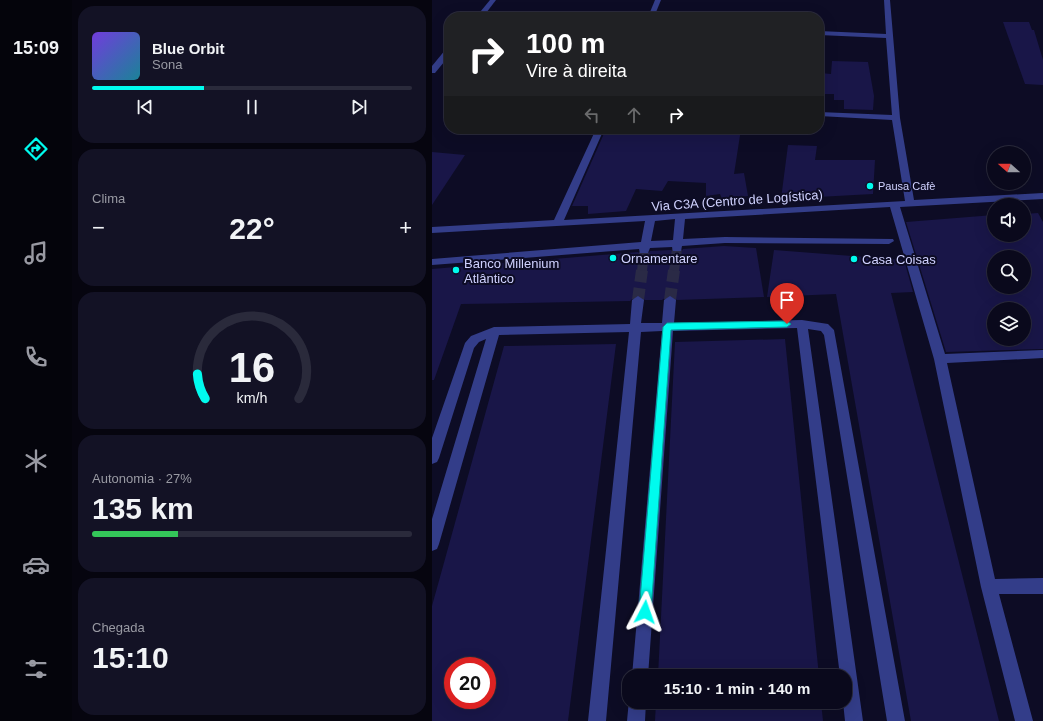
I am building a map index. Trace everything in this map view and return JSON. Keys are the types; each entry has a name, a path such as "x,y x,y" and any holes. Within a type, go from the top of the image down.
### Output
{"street":[{"path":"483,12 493,0"},
{"path":"653,12 658,0"},
{"path":"887,0 888,36 896,118 910,202"},
{"path":"824,33 888,36"},
{"path":"432,71 444,57"},
{"path":"824,114 896,118"},
{"path":"558,223 598,134"},
{"name":"Via C3A (Centro de Logística)","path":"432,230 650,219 910,202 1043,196"},
{"path":"894,203 940,359 989,586 1024,721"},
{"path":"677,246 680,217"},
{"path":"645,248 650,219"},
{"path":"432,262 677,246 725,240 889,241"},
{"path":"598,721 634,328 638,300"},
{"path":"641,669 670,300"},
{"path":"802,324 854,721"},
{"path":"432,458 469,346 475,339 494,331 802,324 824,327 830,333 896,721"},
{"path":"432,544 494,331"},
{"path":"940,359 1043,354"},
{"path":"989,586 1043,586"},
{"path":"636,721 637,709"}],"building":[{"path":"1003,22 1029,22 1032,30 1034,30 1043,60 1043,85 1025,84"},
{"path":"832,61 868,62 874,96 873,110 844,109 844,100 834,100 834,94 824,94 824,73 831,74"},
{"path":"604,134 740,134 734,174 744,173 748,196 722,199 720,194 706,196 706,183 668,181 662,191 636,189 626,211 588,214 588,206 572,206"},
{"path":"788,145 817,146 815,160 875,160 873,194 781,199"},
{"path":"432,152 465,155 432,205"},
{"path":"1038,213 1043,222 1043,349 946,352 906,222 987,216 987,242 1031,242 1031,214"},
{"path":"724,246 756,248 764,297 677,300 669,295 662,300 645,300 637,295 630,301 461,304 434,380 432,380 432,269 638,252 640,254 648,254 650,251 671,250 673,252 681,252 683,249"},
{"path":"774,250 904,260 913,292 891,293 999,721 911,721 836,294 767,297"},
{"path":"785,339 818,669 658,669 675,342"},
{"path":"616,344 568,721 432,721 432,606 504,346"},
{"path":"656,709 822,709 823,721 655,721"}],"tunnel":[{"path":"674,271 677,249"},
{"path":"642,271 644,252"},
{"path":"638,300 642,270"},
{"path":"670,300 674,270"}],"place":[{"name":"Pausa Cafè","path":"870,186"},
{"name":"Ornamentare","path":"613,258"},
{"name":"Casa Coisas","path":"854,259"},
{"name":"Banco Millenium Atlântico","path":"456,270"}],"route":[{"path":"645,612 667,327 787,324"}]}
